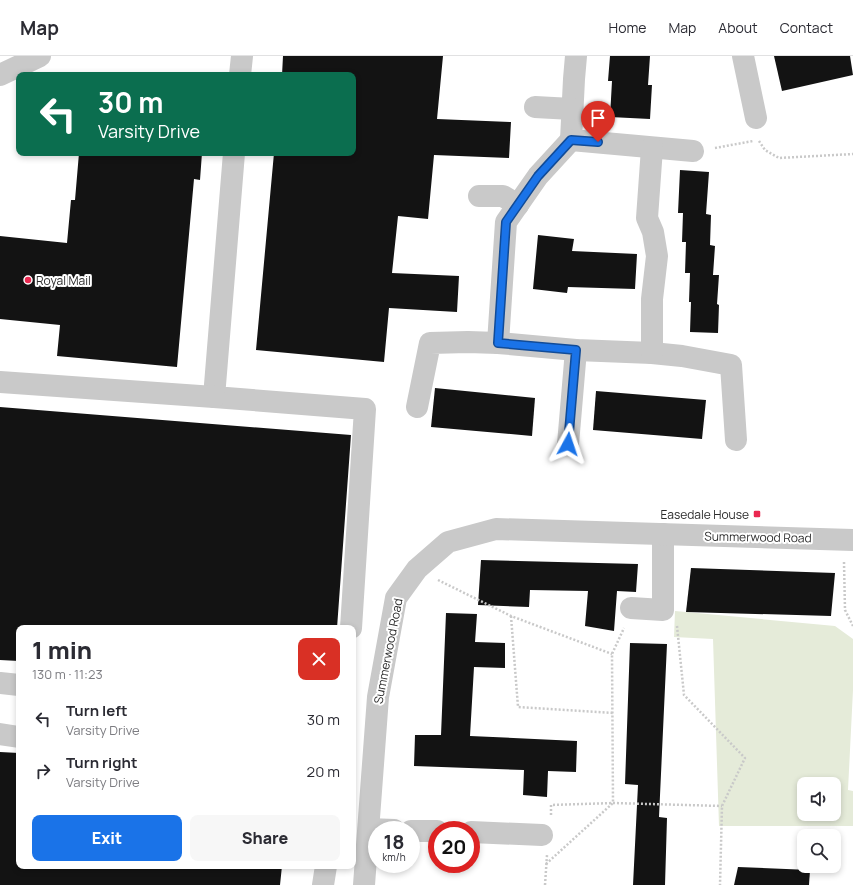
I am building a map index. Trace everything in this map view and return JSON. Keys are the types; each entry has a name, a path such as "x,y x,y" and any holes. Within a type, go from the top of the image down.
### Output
{"street":[{"path":"0,74 40,56"},
{"path":"240,72 242,56"},
{"path":"498,343 506,222 538,176 571,140 576,56"},
{"path":"743,56 756,118"},
{"path":"535,106 572,109"},
{"path":"571,140 692,151"},
{"path":"652,148 647,218 653,232 657,256 652,299 652,353"},
{"path":"214,397 234,156"},
{"path":"479,196 503,196 518,205"},
{"path":"417,407 430,343 498,343 576,350 652,353 682,356 731,366 736,440"},
{"path":"568,444 576,350"},
{"path":"0,382 365,408 351,625"},
{"name":"Summerwood Road","path":"370,821 378,697 396,598 417,569 448,542 496,529 848,540"},
{"path":"632,608 663,610 663,534"},
{"path":"0,683 16,685"},
{"path":"0,734 16,737"},
{"path":"480,831 546,827"},
{"name":"Summerwood Road","path":"364,885 368,840"},
{"path":"323,885 326,869"}],"path":[{"path":"692,151 759,140 765,150 779,158 853,154"},
{"path":"848,540 845,610 853,626"},
{"path":"417,569 511,616 612,654"},
{"path":"546,864 613,803 612,654 632,608"},
{"path":"663,610 677,622 684,695 745,758 722,806 720,885"},
{"path":"511,616 518,707 613,712"},
{"path":"546,827 551,805 613,803 722,806"}],"green space":[{"path":"675,611 835,626 853,639 853,690 848,790 853,791 853,826 719,826 713,639 674,637"}],"building":[{"path":"283,56 443,56 437,119 511,122 509,158 434,155 428,219 398,216 392,273 459,276 457,312 389,308 384,362 256,350 274,156 356,156 356,72 282,72"},
{"path":"610,56 650,56 648,85 652,85 650,119 610,117 612,81 608,81"},
{"path":"774,56 850,56 853,75 782,91"},
{"path":"79,156 202,156 200,180 194,179 177,367 57,356 60,325 0,319 0,236 67,243 71,200 75,200"},
{"path":"680,170 709,172 706,214 711,215 710,245 715,246 713,275 719,275 717,304 719,305 718,333 690,332 690,273 685,273 686,242 682,242 683,213 678,213"},
{"path":"538,235 574,239 572,251 637,254 635,289 568,287 567,293 533,289"},
{"path":"435,388 535,398 532,436 431,427"},
{"path":"596,391 706,400 702,439 593,430"},
{"path":"0,407 351,435 337,625 16,625 16,661 0,660"},
{"path":"481,560 638,564 636,592 617,591 614,631 585,626 588,591 530,590 529,607 478,605"},
{"path":"691,568 835,573 831,616 686,612"},
{"path":"446,613 477,614 475,642 505,643 505,668 474,667 470,736 577,741 576,772 548,771 547,797 523,795 524,770 414,766 415,735 441,735"},
{"path":"630,643 667,644 659,817 667,818 665,885 633,885 638,785 625,784"},
{"path":"0,752 16,753 16,869 282,869 280,885 0,885"},
{"path":"738,867 797,869 797,873 810,873 809,885 734,885"}],"place":[{"name":"Royal Mail","path":"28,280"},
{"name":"Easedale House","path":"757,514"}],"route":[{"path":"568,444 576,350 498,343 506,222 538,176 571,140 598,142"}]}
